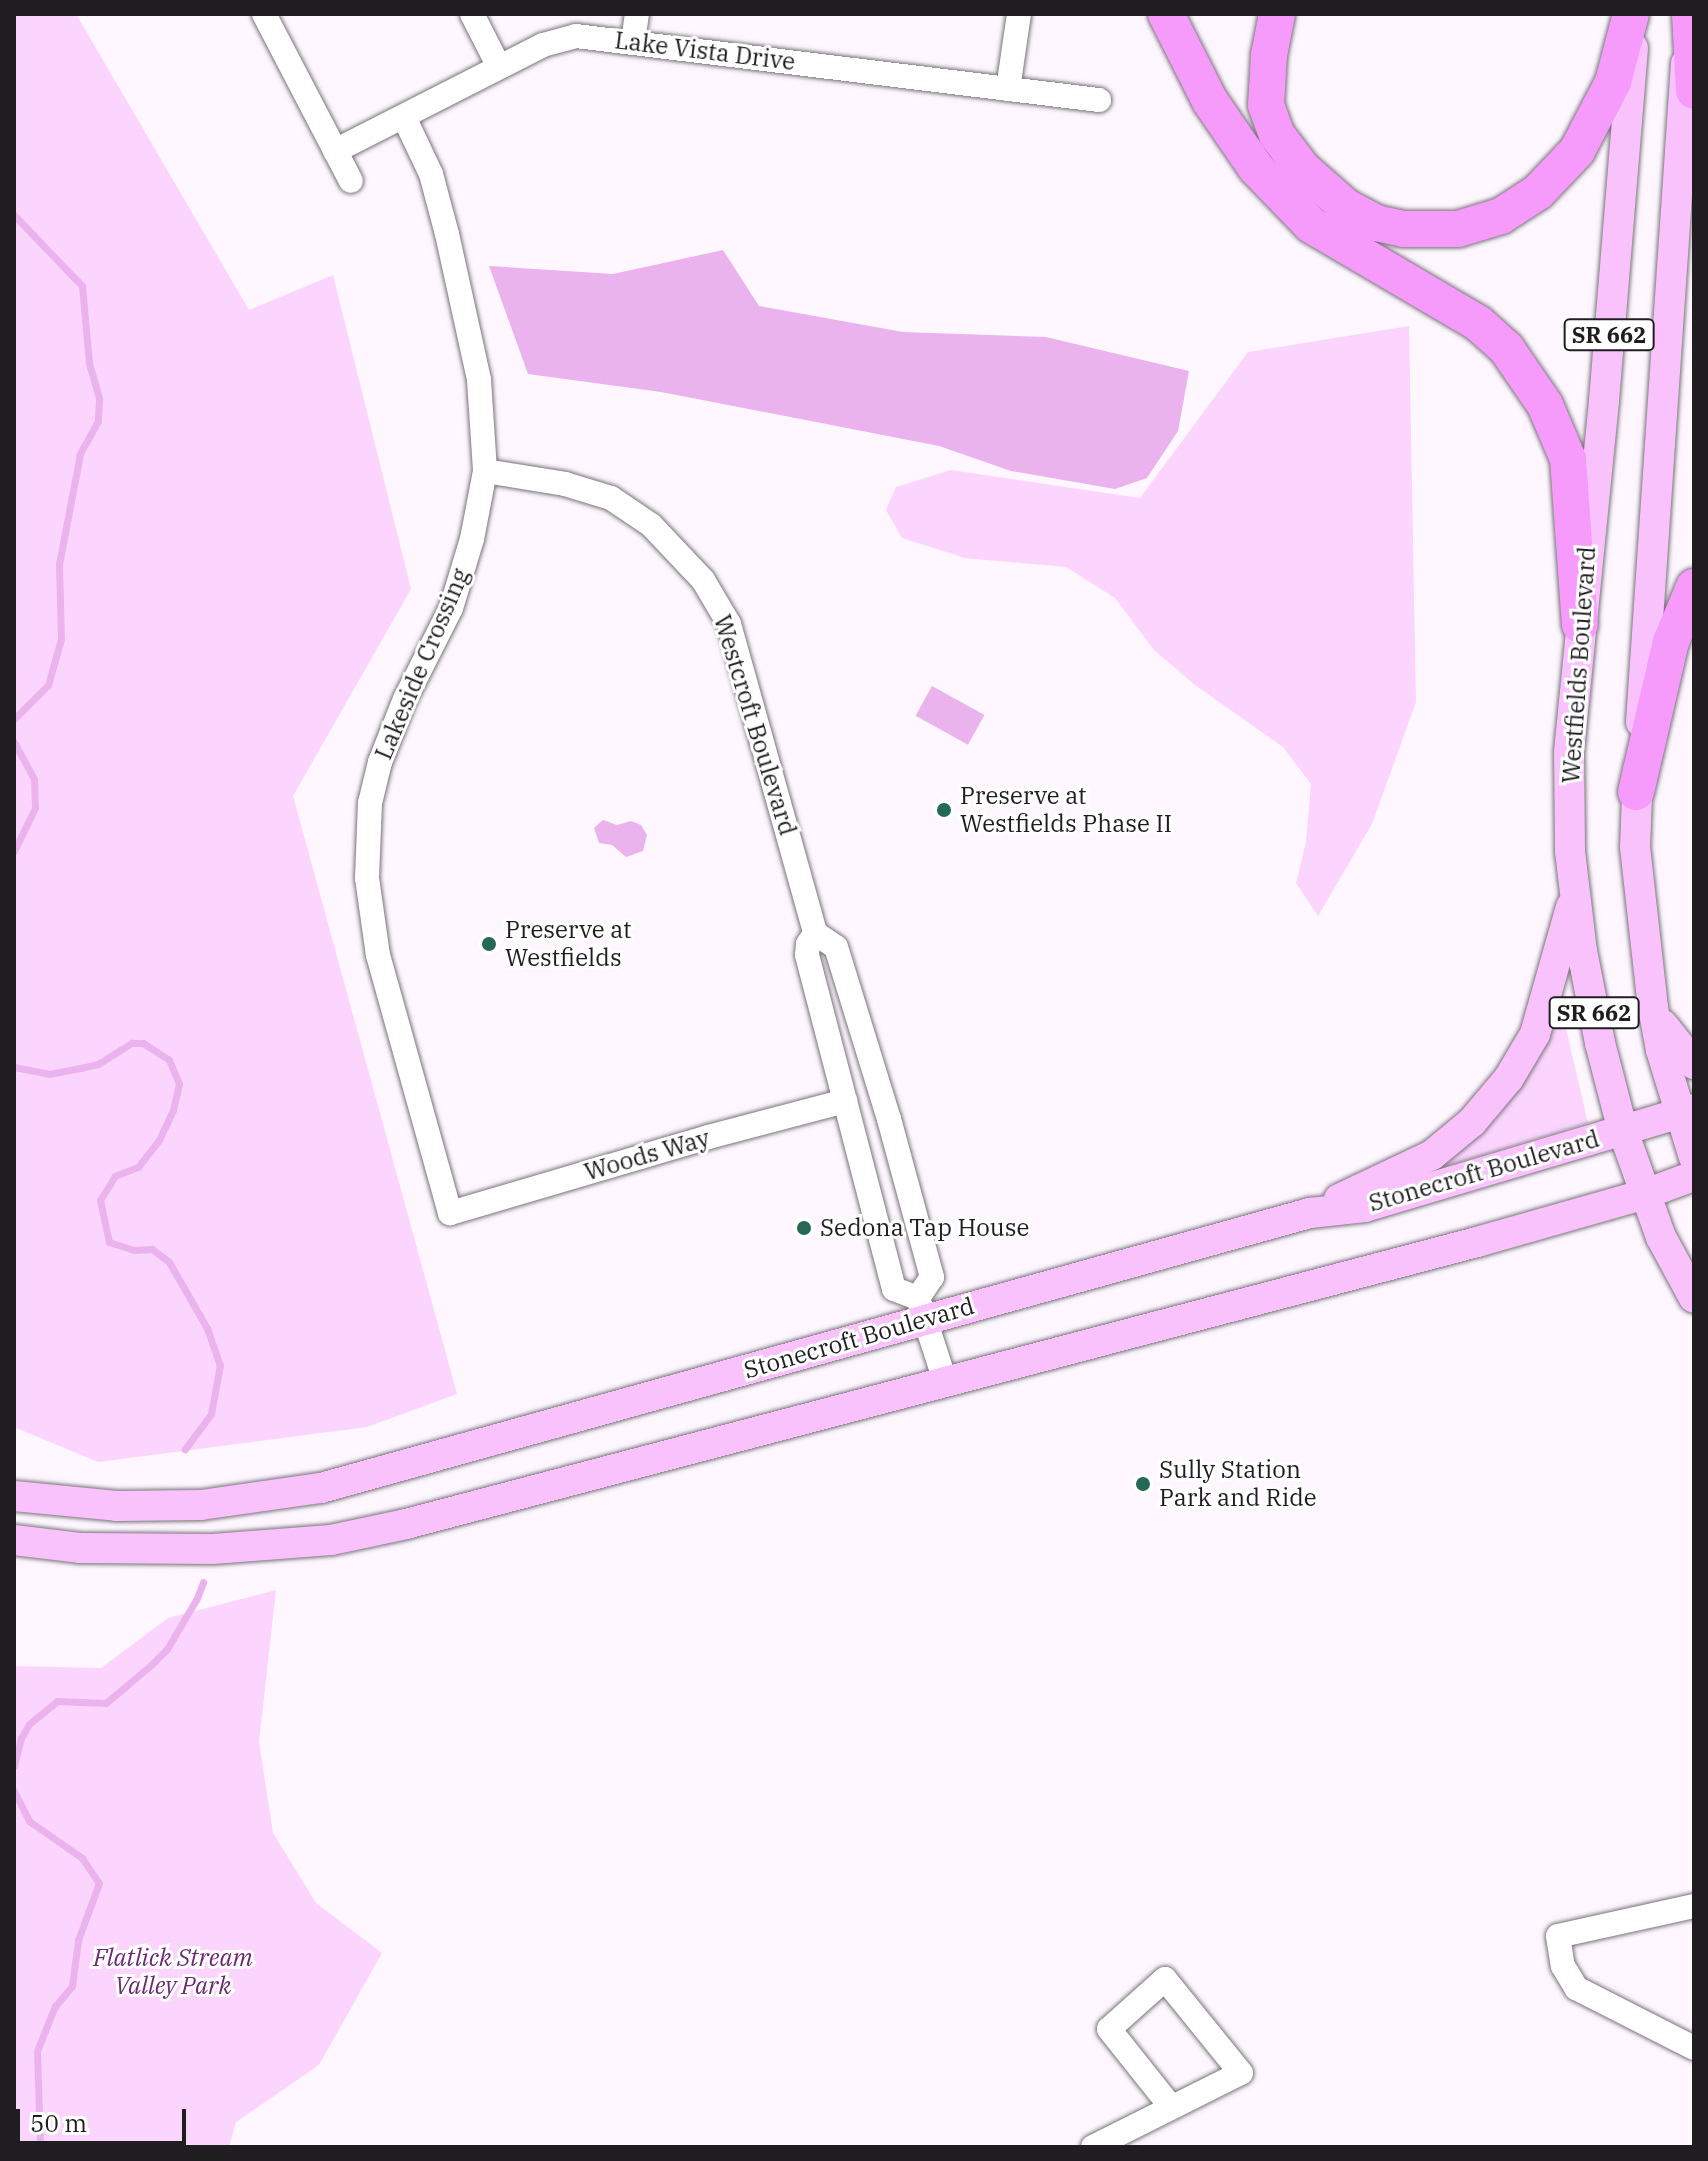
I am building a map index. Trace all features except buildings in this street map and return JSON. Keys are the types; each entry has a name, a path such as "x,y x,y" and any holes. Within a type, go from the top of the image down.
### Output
{"highway":[{"path":"1166,14 1210,101 1256,168 1311,225 1448,302 1478,323 1506,348 1545,405 1568,459 1580,625"},
{"path":"1277,14 1269,55 1266,105 1277,135 1303,169 1346,207 1376,223 1417,229 1458,229 1501,216 1538,192 1577,151 1613,82 1634,14"},
{"path":"1690,14 1694,91"},
{"path":"1636,792 1671,642 1694,587"}],"main road":[{"name":"Westfields Boulevard","path":"1634,14 1604,401 1569,752 1570,851 1600,1043 1623,1131 1661,1237 1694,1298"},
{"name":"SR 662","path":"1690,14 1636,792 1635,847 1653,1007 1687,1111 1694,1157"},
{"path":"1310,1213 1432,1155 1472,1122 1491,1100 1535,1034 1575,893"},
{"path":"1653,1007 1675,1044 1694,1064"},
{"name":"Stonecroft Boulevard","path":"14,1496 117,1506 201,1505 321,1488 922,1308 1310,1213 1365,1207 1687,1111"},
{"path":"14,1540 80,1548 213,1549 331,1540 550,1489 945,1381 1174,1324 1645,1194 1694,1176"}],"street":[{"path":"264,14 351,181"},
{"path":"472,14 499,67"},
{"path":"633,42 637,14"},
{"path":"1008,89 1019,14"},
{"name":"Lake Vista Drive","path":"335,151 543,45 576,36 1099,100"},
{"name":"Lakeside Crossing","path":"404,117 431,174 451,247 479,380 485,471 472,539 451,608 400,711 380,762 370,803 367,878 378,955 450,1213"},
{"name":"Westcroft Boulevard","path":"485,471 565,484 611,498 651,525 703,580 729,624 815,933 808,944 807,955 894,1289 922,1308 932,1277 914,1209 839,955 830,940 815,933"},
{"name":"Woods Way","path":"450,1213 708,1137 845,1101"},
{"path":"922,1308 945,1381"},
{"path":"1694,1906 1558,1936 1563,1966 1576,1988 1694,2048"},
{"path":"1093,2147 1241,2073 1165,1979 1109,2029 1171,2107"}],"green space":[{"path":"14,14 76,14 249,310 333,275 411,589 293,796 457,1394 367,1427 98,1462 14,1427"},
{"path":"1409,326 1416,702 1372,824 1318,916 1296,883 1306,842 1311,784 1283,747 1195,685 1154,650 1115,598 1066,567 965,558 902,538 886,510 896,487 951,470 1140,498 1248,352"},
{"path":"1561,1007 1588,1123 1430,1171 1549,1038"},
{"name":"Flatlick Stream Valley Park","path":"276,1590 259,1742 273,1833 316,1903 382,1953 319,2065 236,2122 229,2147 14,2147 14,1666 101,1668 168,1618"}],"shaded area":[{"path":"723,250 759,306 903,332 1046,337 1189,371 1178,431 1147,478 1115,489 1011,471 939,446 661,392 528,374 489,266 613,274"},
{"path":"932,686 984,715 968,745 916,716"},
{"path":"603,820 617,825 631,821 641,825 647,835 643,851 626,857 612,845 599,843 594,828"}],"waterway":[{"path":"14,215 82,286 89,363 99,399 98,421 80,454 59,564 61,639 48,685 14,719"},
{"path":"14,742 34,779 35,808 14,851"},
{"path":"14,1067 49,1074 81,1068 98,1064 132,1043 143,1043 169,1060 179,1084 173,1110 159,1140 138,1167 115,1176 100,1200 109,1242 134,1250 152,1249 169,1262 207,1328 220,1365 211,1414 185,1449"},
{"path":"14,1766 21,1738 29,1724 57,1701 106,1703 151,1665 167,1649 203,1582"},
{"path":"14,1791 29,1821 82,1858 99,1883 78,1940 72,1986 55,2006 37,2051 40,2147"}],"place":[{"name":"Preserve at Westfields Phase II","path":"944,810"},
{"name":"Preserve at Westfields","path":"489,944"},
{"name":"Sedona Tap House","path":"804,1228"},
{"name":"Sully Station Park and Ride","path":"1143,1484"}]}
